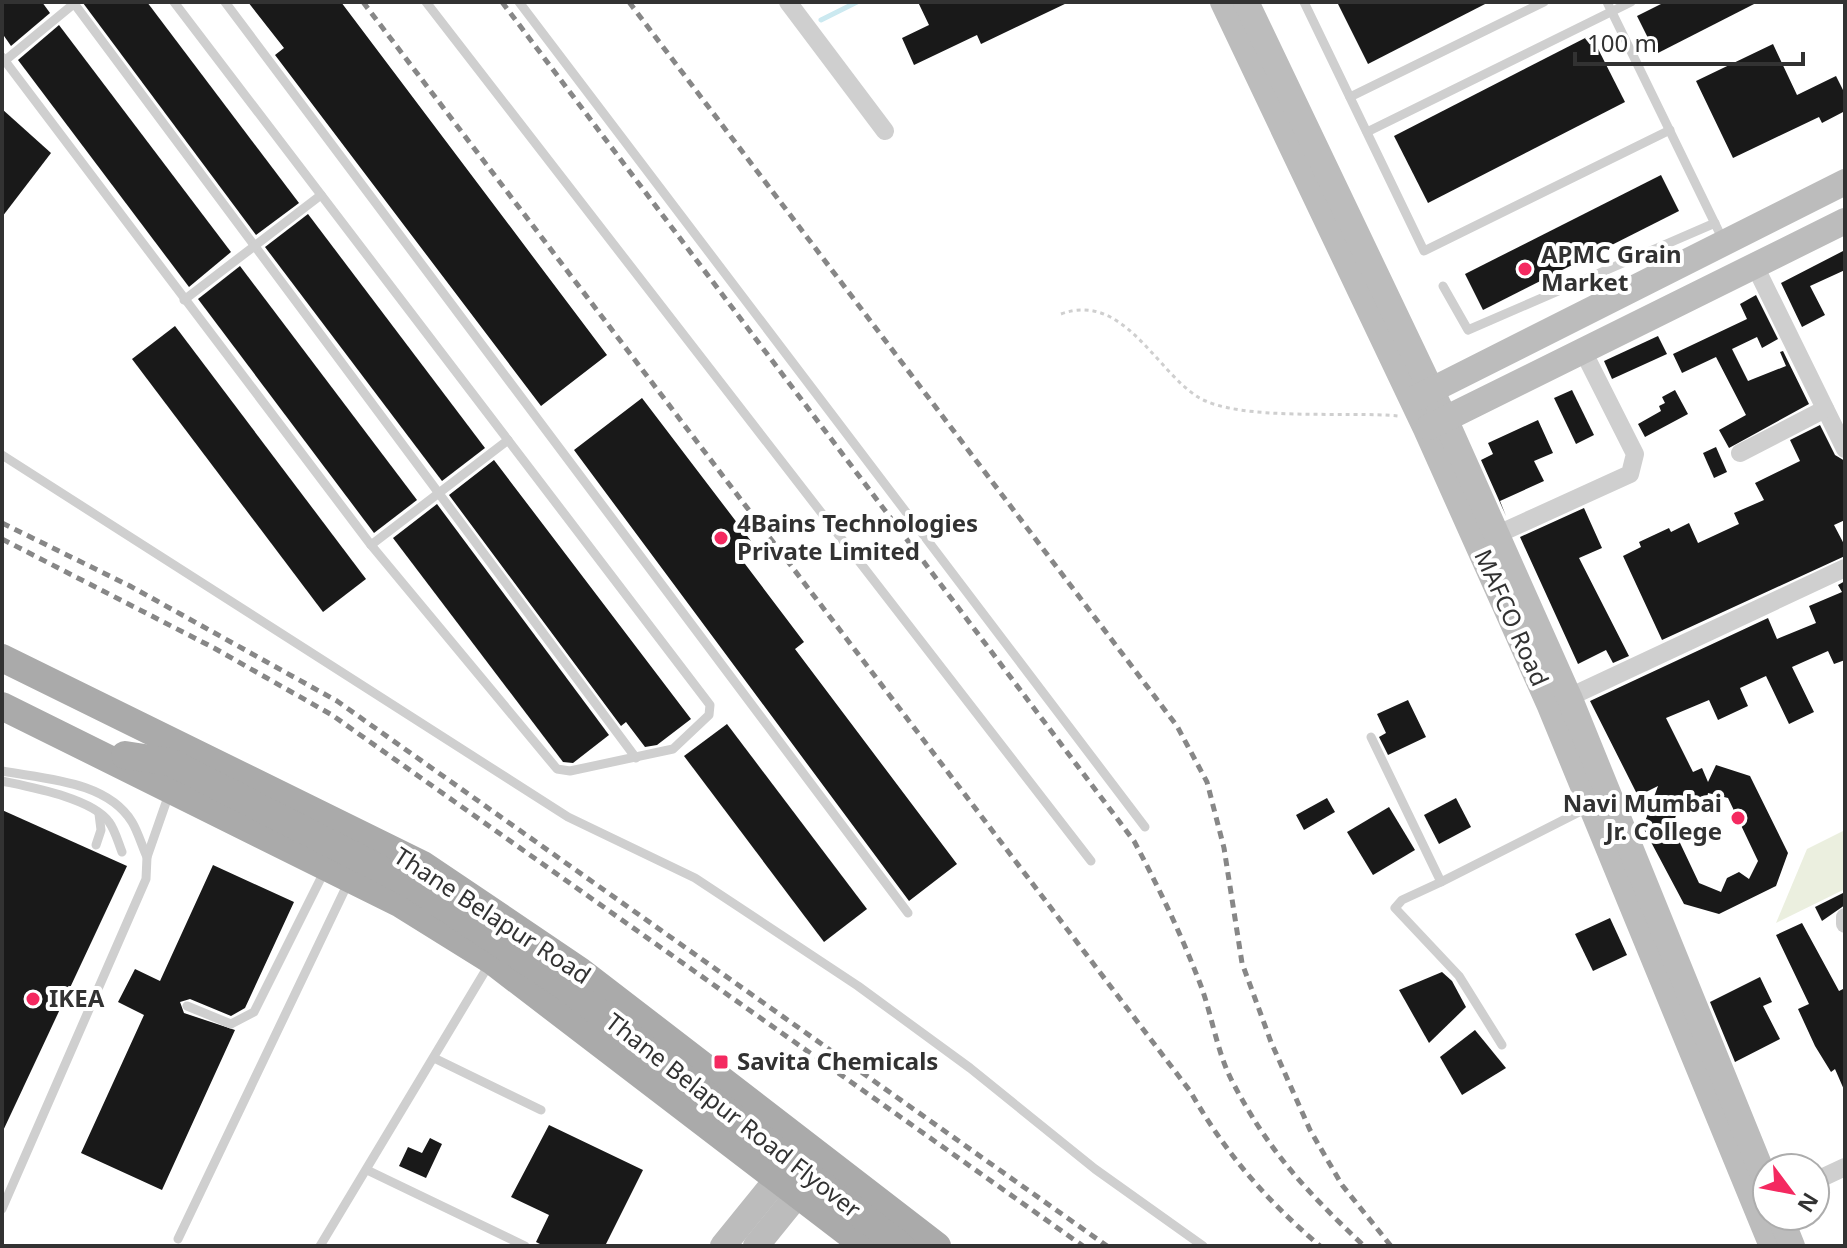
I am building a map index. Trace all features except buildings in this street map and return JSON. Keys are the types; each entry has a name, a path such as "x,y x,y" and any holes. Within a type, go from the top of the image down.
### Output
{"main road":[{"name":"MAFCO Road","path":"1223,2 1427,411 1496,535 1560,702 1751,1163"},
{"name":"MAFCO Road","path":"1246,2 1560,702"},
{"path":"1427,411 1720,233 1845,182"},
{"path":"1427,411 1583,351 1845,221"},
{"name":"Thane Belapur Road","path":"2,658 423,865 580,971 937,1246"},
{"name":"Thane Belapur Road Flyover","path":"2,706 97,750 171,775 412,885 567,988 901,1246"},
{"path":"171,775 338,872 401,904 491,960 865,1246"},
{"path":"723,1246 788,1186 816,1152"},
{"path":"756,1246 788,1186"}],"street":[{"path":"788,2 885,131"},
{"path":"1755,266 1845,449"},
{"path":"1496,535 1630,474 1636,464 1635,454 1583,351"},
{"path":"1740,453 1825,409"},
{"path":"1560,702 1845,568"},
{"path":"1845,917 1845,924"}],"lane":[{"path":"174,2 710,705 709,715 673,749 636,758 570,771 557,769 371,545 3,60 74,3 636,758"},
{"path":"225,2 908,913"},
{"path":"426,2 1091,861"},
{"path":"519,2 1145,827"},
{"path":"1304,2 1424,251 1670,130"},
{"path":"1350,97 1544,2"},
{"path":"1367,132 1610,7 1631,2"},
{"path":"1443,286 1468,330 1720,233 1610,7"},
{"path":"184,300 321,195"},
{"path":"371,545 508,440"},
{"path":"2,455 568,817 695,878 858,986 970,1068 1095,1169 1203,1246"},
{"path":"1371,737 1441,882"},
{"path":"2,771 74,785 110,797 132,821 147,857"},
{"path":"2,1209 146,879 147,857 171,775"},
{"path":"2,781 55,793 98,811 109,822 122,852"},
{"path":"1502,1045 1459,976 1395,908 1402,900 1601,800"},
{"path":"96,845 101,830 98,811"},
{"path":"187,1006 231,1024 254,1012 338,872"},
{"path":"178,1239 338,872"},
{"path":"320,1246 491,960"},
{"path":"434,1058 541,1110"},
{"path":"367,1170 525,1246"}],"path":[{"path":"1061,314 1074,309 1089,310 1114,320 1146,343 1186,388 1200,399 1220,405 1284,413 1427,411"}],"green space":[{"path":"1845,830 1845,889 1776,923 1807,849"}],"waterway":[{"path":"821,20 857,2"}],"railway":[{"path":"363,2 1190,1091 1232,1155 1264,1193 1320,1246"},
{"path":"502,2 1134,841 1186,949 1205,997 1226,1068 1245,1105 1290,1169 1364,1246"},
{"path":"629,2 1177,726 1207,782 1224,848 1242,963 1271,1042 1310,1130 1342,1185 1391,1246"},
{"path":"2,523 130,586 337,701 1107,1246"},
{"path":"2,539 214,648 332,715 1083,1246"}],"place":[{"name":"APMC Grain Market","path":"1525,269"},
{"name":"4Bains Technologies Private Limited","path":"721,538"},
{"name":"Navi Mumbai Jr. College","path":"1738,818"},
{"name":"IKEA","path":"33,999"},
{"name":"Savita Chemicals","path":"721,1062"}]}
